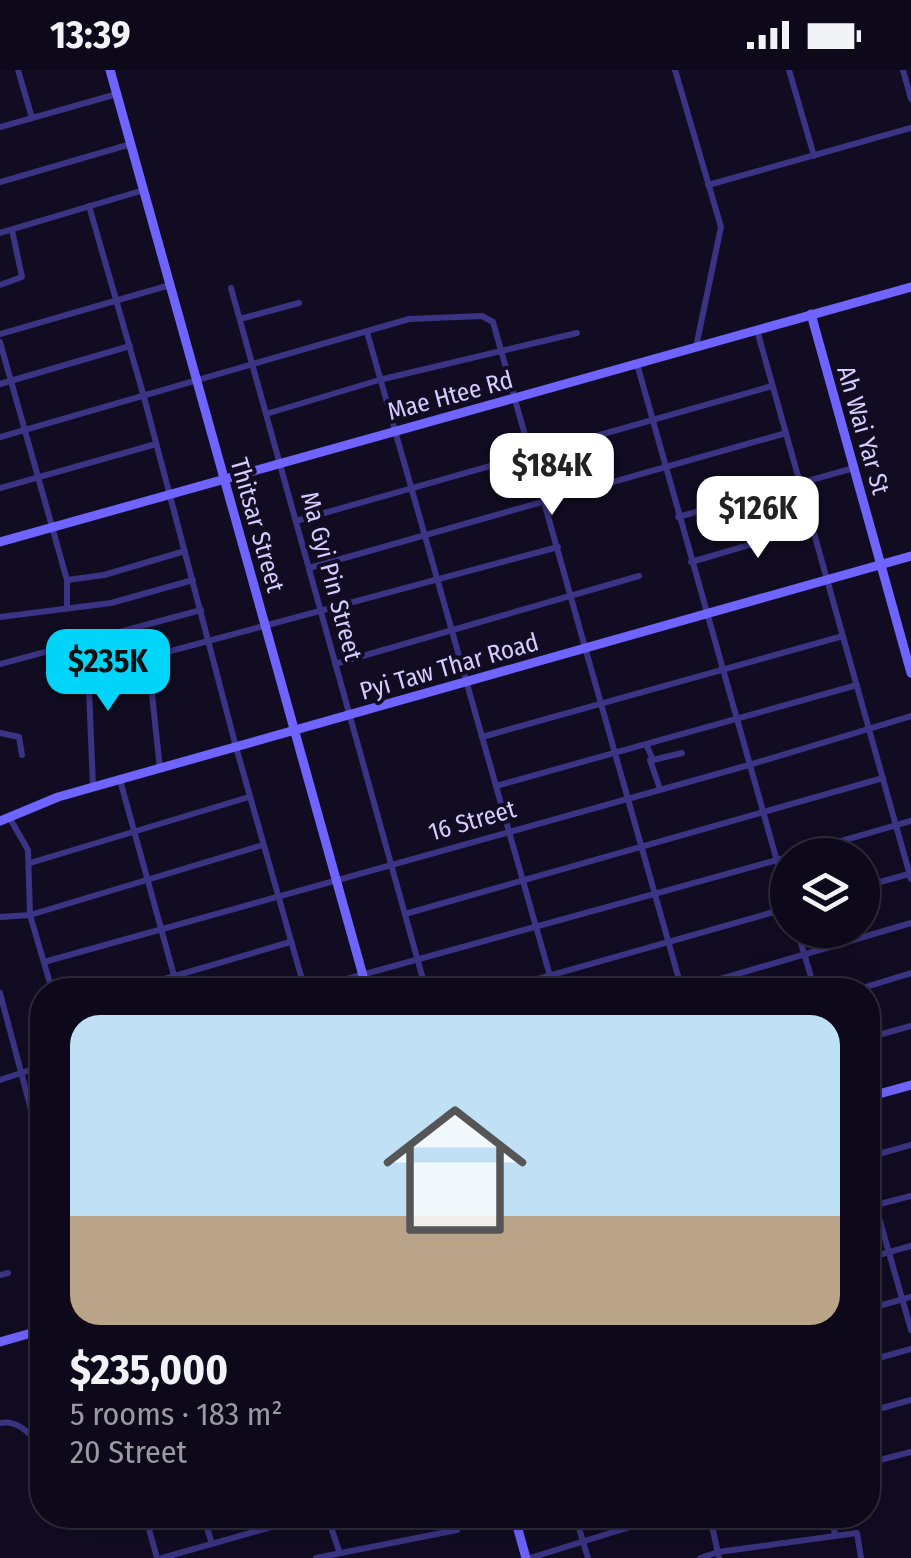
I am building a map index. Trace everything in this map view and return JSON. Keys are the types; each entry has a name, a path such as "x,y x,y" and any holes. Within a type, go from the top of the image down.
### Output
{"street":[{"path":"18,70 32,118"},
{"name":"Thitsar Street","path":"110,70 363,978"},
{"path":"675,70 721,227 696,347"},
{"path":"789,70 814,156"},
{"path":"902,70 911,99"},
{"path":"0,127 117,94"},
{"path":"708,186 911,128"},
{"path":"0,182 131,144"},
{"path":"0,233 144,190"},
{"path":"89,206 302,978"},
{"path":"0,284 22,277 12,230"},
{"path":"0,334 170,285"},
{"name":"Mae Htee Rd","path":"0,542 911,287"},
{"name":"Ma Gyi Pin Street","path":"232,288 423,978"},
{"path":"240,319 300,304"},
{"name":"Ah Wai Yar St","path":"810,314 911,673"},
{"path":"0,437 408,320 482,316 493,322 679,978"},
{"path":"757,330 910,876 880,883"},
{"path":"367,332 550,976"},
{"path":"266,414 379,380 577,333"},
{"path":"0,342 67,580 68,608"},
{"path":"0,384 130,346"},
{"path":"637,364 770,840"},
{"path":"296,521 772,386"},
{"path":"309,568 786,433"},
{"path":"0,488 156,444"},
{"path":"678,516 854,468"},
{"path":"691,562 814,526"},
{"path":"89,673 558,548"},
{"path":"67,580 104,575 184,551"},
{"name":"Pyi Taw Thar Road","path":"4,819 92,788 911,556"},
{"path":"336,664 638,576"},
{"path":"0,617 111,602 193,580"},
{"path":"0,656 0,664 201,610"},
{"path":"482,738 843,636"},
{"path":"87,642 92,788"},
{"path":"148,657 160,769"},
{"path":"496,786 858,685"},
{"name":"16 Street","path":"44,962 750,765 911,716"},
{"path":"0,733 19,736 22,756"},
{"path":"646,744 660,789"},
{"path":"650,759 682,753"},
{"path":"404,914 883,778"},
{"path":"120,780 174,976"},
{"path":"30,863 250,797"},
{"path":"4,819 28,850 30,914 49,978"},
{"path":"852,838 911,820"},
{"path":"0,917 30,914 263,845"},
{"path":"348,978 770,862"},
{"path":"543,978 770,913"},
{"path":"724,978 911,923"},
{"path":"167,978 290,942"},
{"path":"802,948 811,978"},
{"path":"880,983 911,974"},
{"path":"0,993 30,1104"},
{"path":"880,1035 911,1026"},
{"path":"0,1080 30,1070"},
{"path":"880,1094 911,1085"},
{"path":"880,1153 911,1144"},
{"path":"880,1204 911,1196"},
{"path":"880,1229 907,1298 911,1330"},
{"path":"880,1255 911,1246"},
{"path":"880,1306 907,1298"},
{"path":"0,1342 30,1333"},
{"path":"880,1358 911,1349"},
{"path":"880,1409 911,1400"},
{"path":"0,1423 11,1421 30,1435"},
{"path":"880,1460 911,1452"},
{"path":"149,1528 159,1558 268,1528"},
{"path":"207,1528 212,1544"},
{"path":"331,1528 339,1551"},
{"path":"316,1558 458,1528"},
{"path":"518,1528 528,1558 626,1528"},
{"path":"579,1528 588,1558"},
{"path":"712,1528 719,1555"},
{"path":"833,1528 835,1534"},
{"path":"700,1558 857,1533 861,1558"}]}
